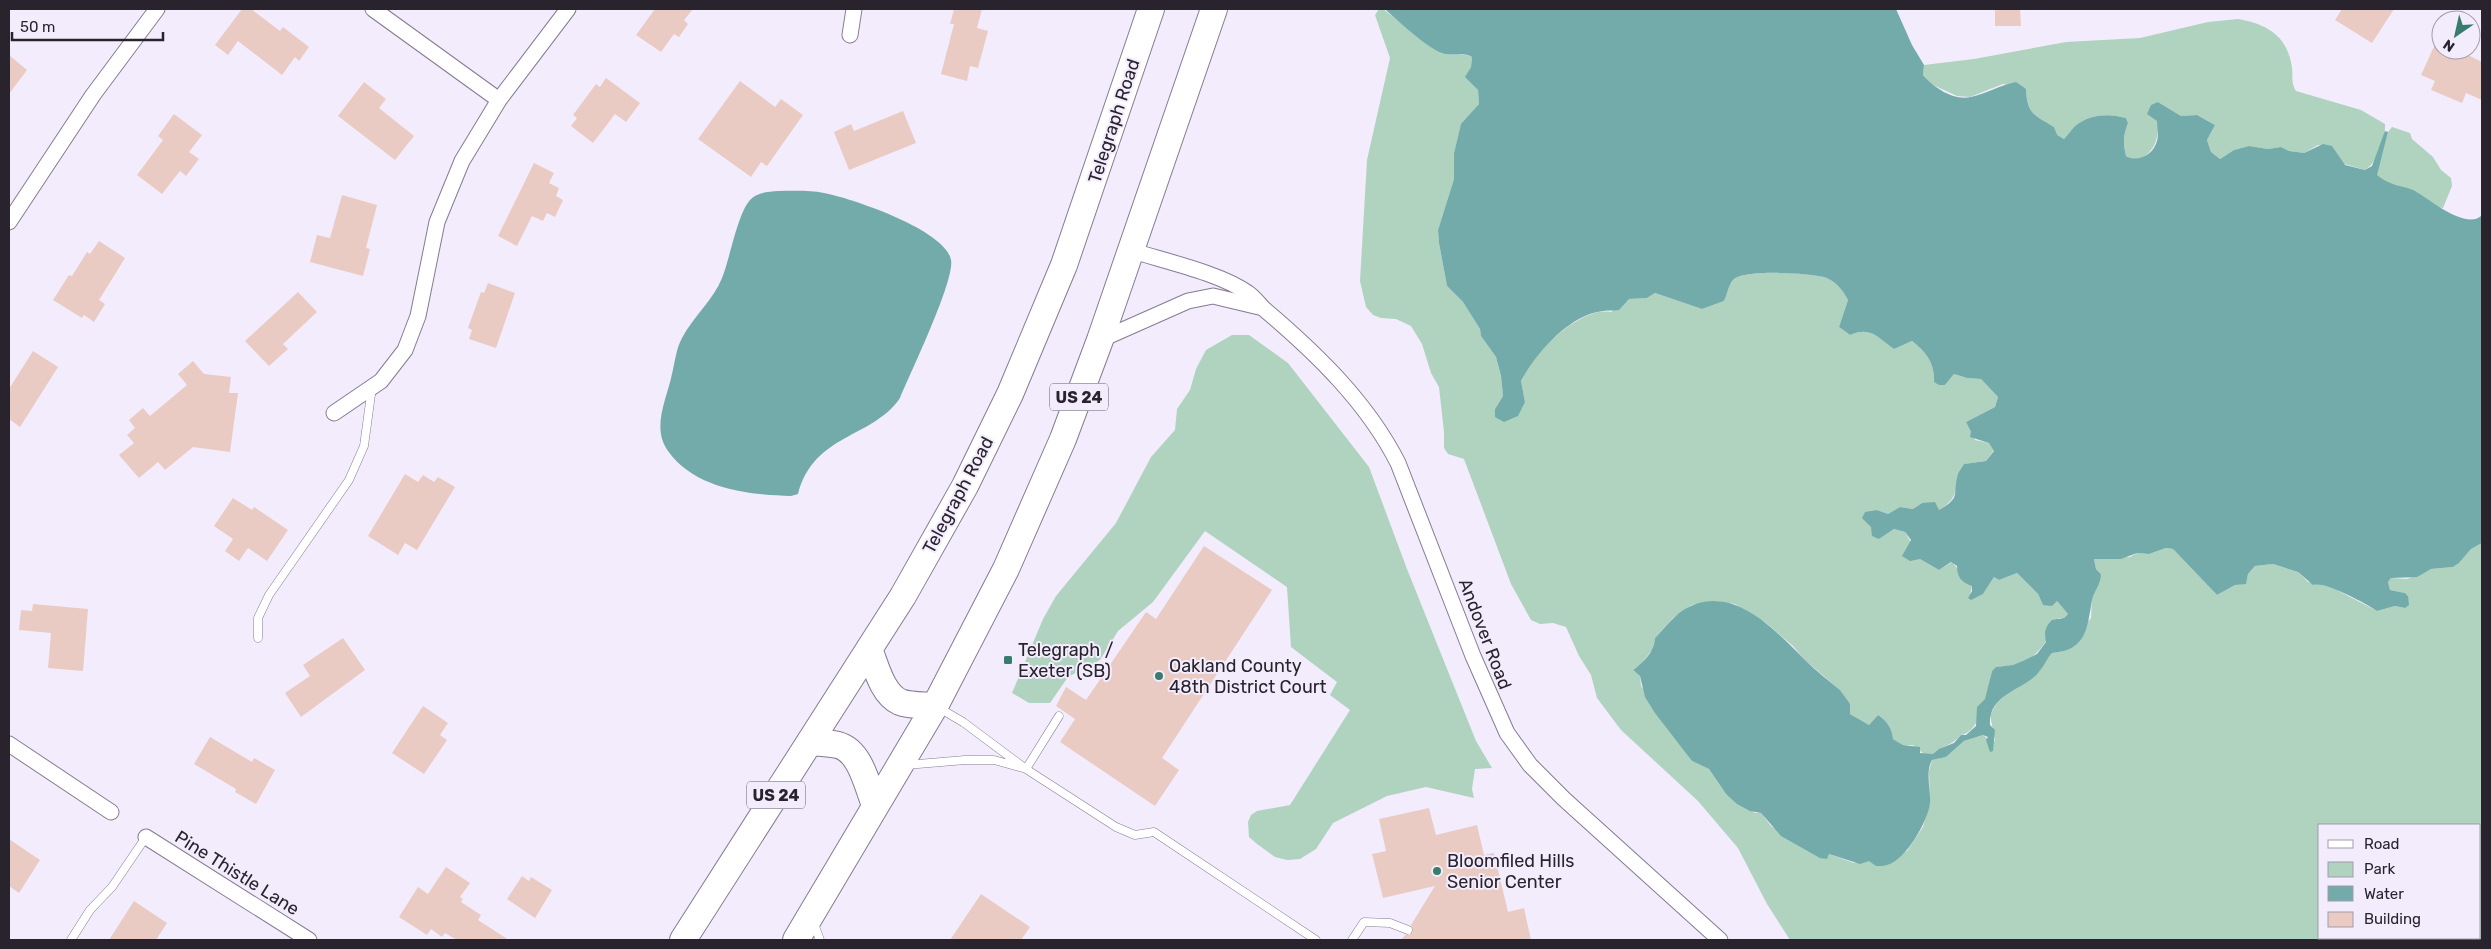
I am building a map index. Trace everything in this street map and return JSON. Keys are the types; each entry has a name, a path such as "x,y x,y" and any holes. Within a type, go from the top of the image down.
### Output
{"highway":[{"name":"Telegraph Road","path":"684,940 907,588 961,494 1029,351 1081,221 1152,9"},
{"name":"US 24","path":"796,940 935,706 986,612 1014,552 1064,440 1214,9"},
{"path":"869,649 887,692 894,699 902,703 935,706"},
{"path":"810,742 839,745 849,751 857,760 875,805"}],"street":[{"path":"9,222 93,96 157,9"},
{"path":"373,9 499,100"},
{"path":"334,413 381,381 405,350 418,316 438,222 462,160 499,100 568,9"},
{"path":"850,35 854,9"},
{"name":"Andover Road","path":"1130,250 1223,280 1248,293 1263,308 1291,330 1368,412 1384,436 1401,472 1495,711 1518,750 1564,799 1720,940"},
{"name":"Andover Road","path":"1100,340 1188,301 1214,296 1263,308"},
{"path":"9,744 111,812"},
{"name":"Pine Thistle Lane","path":"146,837 309,940"}],"lane":[{"path":"258,638 258,618 269,595 349,480 364,446 372,387"},
{"path":"935,706 964,722 1026,769 1116,827 1135,835 1154,832 1316,940"},
{"path":"1026,769 1059,716"},
{"path":"899,765 965,760 994,760 1026,769"},
{"path":"71,940 90,910 112,887 146,837"},
{"path":"811,915 820,940"},
{"path":"1352,940 1364,922 1390,923 1408,930"}],"green space":[{"path":"1379,9 1383,9 1434,49 1446,54 1472,57 1471,67 1466,77 1478,90 1479,104 1461,125 1454,153 1454,179 1438,230 1447,286 1463,302 1480,329 1481,336 1496,357 1501,376 1503,396 1495,409 1525,402 1521,382 1529,366 1547,344 1578,320 1601,312 1611,312 1629,299 1647,298 1655,293 1702,309 1724,301 1733,280 1749,274 1762,273 1805,274 1829,279 1839,286 1848,300 1839,327 1850,335 1869,332 1894,349 1912,341 1929,358 1933,369 1934,382 1945,385 1954,374 1967,378 1981,379 1998,397 1995,407 1966,422 1975,440 1989,443 1994,450 1986,461 1964,464 1951,501 1938,511 1922,503 1913,509 1900,507 1888,514 1877,510 1871,527 1879,539 1894,529 1905,532 1920,559 1939,570 1952,562 1972,586 1970,595 1983,594 1994,577 1999,580 2017,573 2038,594 2043,605 2057,601 2068,614 2064,618 2059,618 2042,647 2030,658 2014,665 1997,667 1992,671 1986,698 1974,727 1934,754 1925,755 1913,745 1903,745 1893,739 1888,725 1878,715 1869,725 1850,714 1840,690 1765,622 1735,604 1715,601 1692,605 1673,618 1655,638 1655,646 1641,664 1633,670 1640,676 1641,686 1692,761 1709,769 1726,794 1755,813 1761,813 1771,826 1826,859 1829,854 1854,863 1869,860 1873,863 1907,851 1923,827 1930,802 1929,771 1932,760 1946,757 1964,741 1983,735 1993,743 1995,740 1990,715 1997,703 2012,689 2034,677 2052,653 2061,652 2091,618 2092,598 2101,574 2096,569 2094,559 2130,557 2137,553 2149,554 2166,548 2173,549 2217,595 2235,585 2246,583 2248,574 2255,566 2273,564 2298,572 2308,582 2331,587 2377,611 2395,606 2405,608 2408,596 2405,593 2390,590 2388,582 2391,578 2407,579 2431,569 2453,567 2471,549 2482,543 2482,940 1790,940 1767,904 1738,848 1698,801 1621,730 1597,698 1591,675 1579,656 1566,627 1553,623 1540,624 1531,620 1511,584 1464,459 1448,454 1444,448 1439,387 1431,373 1422,344 1411,326 1396,319 1381,318 1373,315 1366,307 1360,281 1367,160 1390,58 1375,15"},
{"path":"2238,19 2267,28 2281,40 2290,57 2293,83 2296,91 2361,110 2385,124 2380,150 2369,167 2365,170 2341,163 2332,147 2318,145 2304,153 2289,151 2281,147 2268,149 2249,146 2234,150 2220,159 2211,152 2207,140 2215,125 2197,115 2181,116 2158,102 2157,139 2144,157 2133,159 2126,156 2125,151 2124,136 2128,123 2126,118 2106,115 2086,119 2075,126 2064,139 2056,135 2054,127 2033,113 2028,104 2026,89 2003,84 1970,97 1957,96 1931,84 1923,75 1924,65 1974,59 2066,42 2140,38 2208,22"},
{"path":"2392,127 2410,133 2412,139 2433,157 2441,170 2451,178 2452,186 2443,208 2437,207 2397,185 2388,184 2376,175 2388,132"},
{"path":"1232,335 1249,335 1288,363 1369,467 1407,569 1476,741 1492,768 1475,769 1472,789 1474,798 1426,787 1387,796 1333,823 1316,849 1300,859 1287,860 1275,857 1249,837 1248,822 1251,815 1257,811 1290,805 1350,710 1330,695 1337,682 1291,647 1287,587 1205,531 1153,602 1118,631 1100,660 1068,677 1050,703 1029,703 1012,693 1043,619 1056,596 1116,523 1151,457 1175,430 1177,409 1190,390 1196,369 1206,350"}],"water":[{"path":"1385,9 1896,9 1912,45 1924,65 1923,75 1944,92 1964,98 1977,96 2016,82 2026,89 2028,104 2033,113 2054,127 2057,135 2064,139 2075,126 2086,119 2106,115 2126,118 2128,123 2124,136 2124,147 2126,156 2135,159 2149,154 2155,146 2158,136 2157,121 2147,114 2151,105 2158,102 2181,116 2197,115 2215,125 2207,140 2211,152 2220,159 2234,150 2249,146 2268,149 2281,147 2289,151 2304,153 2323,144 2332,146 2345,165 2365,170 2372,166 2385,131 2388,132 2377,175 2390,183 2413,190 2447,212 2457,216 2475,219 2482,215 2482,543 2471,549 2453,567 2431,569 2417,577 2391,578 2388,582 2390,590 2405,593 2408,596 2409,605 2405,608 2395,606 2377,611 2335,589 2313,585 2298,572 2273,564 2255,566 2248,574 2246,584 2235,585 2217,595 2173,549 2166,548 2149,554 2137,553 2121,559 2094,559 2096,569 2101,574 2101,578 2093,597 2089,620 2083,636 2072,647 2064,651 2052,653 2036,675 2004,696 1993,708 1990,725 1995,730 1993,751 1990,752 1986,740 1988,737 1983,735 1964,741 1946,757 1932,760 1929,770 1930,803 1928,811 1915,839 1901,856 1894,862 1880,866 1876,866 1869,861 1860,864 1829,854 1827,859 1820,858 1781,836 1761,813 1750,811 1737,804 1726,794 1709,769 1692,761 1655,713 1645,697 1640,676 1633,670 1648,656 1653,648 1655,638 1678,614 1700,603 1717,601 1734,605 1750,612 1765,623 1840,690 1850,704 1850,714 1869,725 1878,715 1892,731 1893,739 1903,745 1920,747 1920,753 1933,754 1939,749 1954,743 1961,735 1966,735 1976,726 1977,707 1985,699 1992,671 1996,667 2013,665 2037,654 2046,642 2046,627 2052,620 2064,618 2068,614 2057,601 2052,606 2043,605 2038,594 2017,573 1999,580 1994,577 1983,594 1971,600 1968,598 1972,591 1972,586 1960,579 1957,566 1951,562 1939,570 1920,559 1910,561 1902,556 1911,540 1905,532 1894,529 1879,539 1872,536 1871,527 1862,518 1865,512 1877,510 1888,514 1900,507 1913,509 1922,503 1935,502 1939,510 1951,502 1955,495 1958,474 1964,464 1986,461 1994,451 1989,443 1970,437 1971,432 1966,422 1995,407 1998,397 1981,379 1967,378 1954,374 1945,385 1939,385 1934,382 1933,369 1929,358 1912,341 1894,349 1869,332 1850,335 1839,327 1848,300 1832,281 1824,277 1805,274 1762,273 1749,274 1733,280 1724,301 1702,309 1655,293 1647,298 1629,299 1619,310 1591,314 1578,319 1566,327 1544,348 1527,370 1521,381 1525,402 1518,416 1504,422 1495,417 1495,409 1503,396 1501,376 1496,357 1481,336 1480,329 1463,302 1447,286 1438,230 1454,179 1454,153 1461,124 1479,104 1478,90 1465,77 1471,67 1472,57 1445,54 1438,51 1414,34"},
{"path":"778,191 824,193 875,208 916,227 933,238 945,249 951,260 946,287 939,306 900,398 874,422 844,438 817,459 806,474 798,494 791,496 741,491 708,482 693,474 679,464 668,451 663,442 660,423 678,347 687,330 718,286 745,207 756,195"}],"building":[{"path":"242,9 251,9 280,31 283,27 309,47 299,61 295,57 282,75 238,41 228,55 215,45"},
{"path":"655,9 693,9 684,20 688,24 679,37 674,34 661,52 636,35"},
{"path":"954,9 982,9 977,28 988,31 978,68 970,66 967,81 941,74 954,24 950,24"},
{"path":"1995,9 2020,9 2021,26 1995,26"},
{"path":"2342,9 2394,9 2372,43 2335,20"},
{"path":"2431,53 2431,60 2478,60 2482,62 2482,100 2466,93 2462,103 2431,90 2435,81 2421,75"},
{"path":"9,55 27,70 9,94"},
{"path":"606,78 640,103 626,122 615,114 593,143 571,126 577,118 573,115 596,84 600,87"},
{"path":"740,81 775,107 781,99 803,115 767,166 761,162 751,177 698,139"},
{"path":"364,82 386,99 379,108 414,136 395,160 338,116"},
{"path":"903,111 916,143 849,170 834,132 851,124 854,131"},
{"path":"174,114 202,135 189,152 199,159 186,176 180,171 162,194 137,175 163,140 158,136"},
{"path":"534,163 554,173 549,183 559,188 556,196 563,200 555,217 547,213 543,221 532,216 517,246 498,236"},
{"path":"342,195 377,205 366,248 370,249 363,276 310,262 317,235 330,238"},
{"path":"99,241 125,258 99,300 105,304 94,322 84,315 82,318 53,300 69,275 72,276 87,252 90,254"},
{"path":"488,283 515,293 496,348 469,339 472,330 468,328 481,292 484,293"},
{"path":"298,292 317,312 283,344 288,349 269,366 245,341"},
{"path":"33,351 58,367 20,427 9,419 9,389"},
{"path":"193,361 204,374 231,377 229,393 238,393 230,452 193,447 165,470 158,462 139,478 119,455 134,443 127,435 135,428 129,420 143,408 150,416 187,385 178,374"},
{"path":"405,474 418,482 423,475 434,482 438,477 455,487 417,550 405,543 398,555 368,536"},
{"path":"233,498 252,510 254,507 288,530 267,561 248,548 239,561 225,551 233,539 214,526"},
{"name":"Oakland County 48th District Court","path":"1204,546 1272,590 1162,758 1179,770 1155,806 1060,742 1075,719 1056,706 1066,687 1086,700 1146,612 1156,619"},
{"path":"33,604 88,609 83,671 48,668 51,633 19,630 21,610 32,611"},
{"path":"343,638 365,670 301,717 285,693 310,676 303,665"},
{"path":"423,706 448,723 440,735 447,740 424,774 392,753"},
{"path":"210,737 252,762 254,758 275,770 256,804 235,792 236,789 194,764"},
{"name":"Bloomfiled Hills Senior Center","path":"1429,808 1436,835 1477,825 1484,855 1494,853 1508,912 1524,908 1531,940 1401,940 1405,935 1413,932 1411,925 1435,886 1383,898 1372,854 1386,851 1379,819"},
{"path":"9,839 40,860 19,893 9,886"},
{"path":"446,867 470,883 460,897 463,899 461,902 481,915 478,920 509,940 457,940 445,933 442,937 431,929 427,935 399,917 418,887 428,894"},
{"path":"522,876 529,881 531,877 552,890 535,918 507,899"},
{"path":"981,894 1030,927 1021,940 950,940"},
{"path":"134,901 167,923 156,940 109,940"}],"place":[{"name":"Telegraph / Exeter (SB)","path":"1008,660"},
{"name":"Oakland County 48th District Court","path":"1159,676"},
{"name":"Bloomfiled Hills Senior Center","path":"1437,871"}]}
